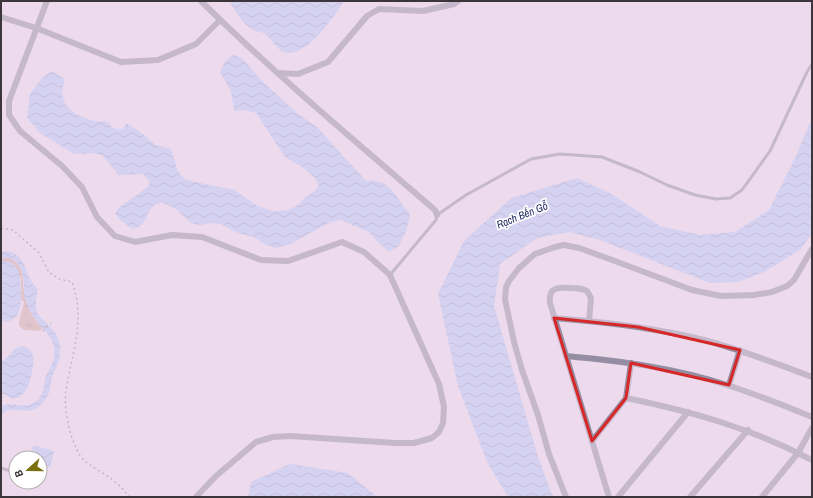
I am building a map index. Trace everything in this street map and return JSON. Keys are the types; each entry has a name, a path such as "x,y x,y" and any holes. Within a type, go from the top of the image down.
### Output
{"street":[{"path":"47,1 9,100 8,115 20,131 62,166 82,187 97,218 115,236 135,242 172,235 202,237 261,260 288,261 342,242 364,252 390,275 439,384 444,406 443,423 439,432 432,438 414,443 395,443 290,436 273,437 256,442 216,476 196,497"},
{"path":"202,1 220,20 278,73 435,210 437,215"},
{"path":"278,73 298,74 328,62 367,16 379,9 423,11 454,4 458,1"},
{"path":"1,17 36,28 121,62 158,60 196,44 220,20"},
{"path":"566,497 549,454 536,409 522,370 514,342 505,299 506,287 519,268 535,254 555,246 564,245 579,248 692,290 721,296 754,295 772,292 787,286 794,280 812,249"},
{"path":"590,321 591,298 587,291 562,288 554,290 550,294 549,298 554,318 610,497"},
{"path":"554,318 590,321 675,333 740,350 812,377"},
{"path":"729,385 740,350"},
{"path":"566,356 631,363 729,385 761,396 812,418"},
{"path":"592,441 626,398 631,363"},
{"path":"626,398 688,412 748,430 773,440 812,460"},
{"path":"618,497 688,412"},
{"path":"762,497 798,453 812,428"},
{"path":"690,497 748,430"}],"lane":[{"path":"390,275 436,220 437,215 466,195 531,159 560,154 602,157 640,172 667,185 695,195 716,199 730,198 742,190 770,151 812,64"}],"path":[{"path":"1,228 13,230 27,242 39,253 49,272 59,279 72,282 75,291 78,323 74,356 66,391 66,411 70,431 75,448 82,458 116,482 130,497"},
{"path":"43,331 51,323"}],"highlighted area":[{"path":"554,318 638,327 740,350 729,385 631,363 626,398 592,441"}],"green space":[{"path":"8,257 21,269 28,305 31,313 39,325 43,328 39,331 24,330 19,326 24,301 21,301 21,278 8,262 1,262 1,258"}],"water":[{"path":"229,1 344,1 320,34 312,42 295,52 287,53 280,50 267,35 255,31 247,26"},
{"path":"233,55 242,58 261,80 297,113 318,128 365,180 383,183 392,190 410,214 407,229 399,246 389,252 369,232 340,220 331,222 290,244 277,248 266,245 254,237 238,233 220,224 213,223 200,225 191,223 176,209 162,202 156,204 150,210 146,219 141,225 132,229 120,220 115,213 121,206 148,187 150,182 143,174 119,175 102,155 93,153 74,154 40,133 27,118 30,94 42,78 52,71 65,79 62,95 64,101 72,111 94,121 109,122 113,128 117,129 124,129 126,123 156,145 171,149 178,172 186,180 234,190 258,206 272,211 289,210 299,204 319,186 315,178 304,168 285,157 256,113 244,110 234,111 231,91 220,72 226,60"},
{"name":"Rạch Bến Gỗ","path":"812,118 812,234 800,250 764,272 738,282 710,283 600,240 569,232 537,238 500,264 494,306 538,457 553,497 508,497 487,462 458,386 438,294 464,241 511,198 577,178 610,193 660,226 700,235 735,232 769,210 796,156"},
{"path":"5,251 18,256 33,284 38,289 36,301 37,313 50,326 58,337 60,351 59,360 52,377 49,392 42,404 33,410 8,410 1,415 1,406 28,405 38,400 43,391 45,379 53,360 54,351 54,346 50,337 29,310 24,296 24,282 19,265 9,258 1,258 1,252"},
{"path":"1,262 10,262 16,268 21,290 20,309 16,317 8,322 1,320"},
{"path":"22,346 30,350 32,353 33,368 27,389 17,398 13,399 4,394 1,395 1,362 13,351"},
{"path":"33,445 54,451 50,467 48,466 48,450 32,450"},
{"path":"290,464 348,473 377,497 248,497 251,482"}]}
